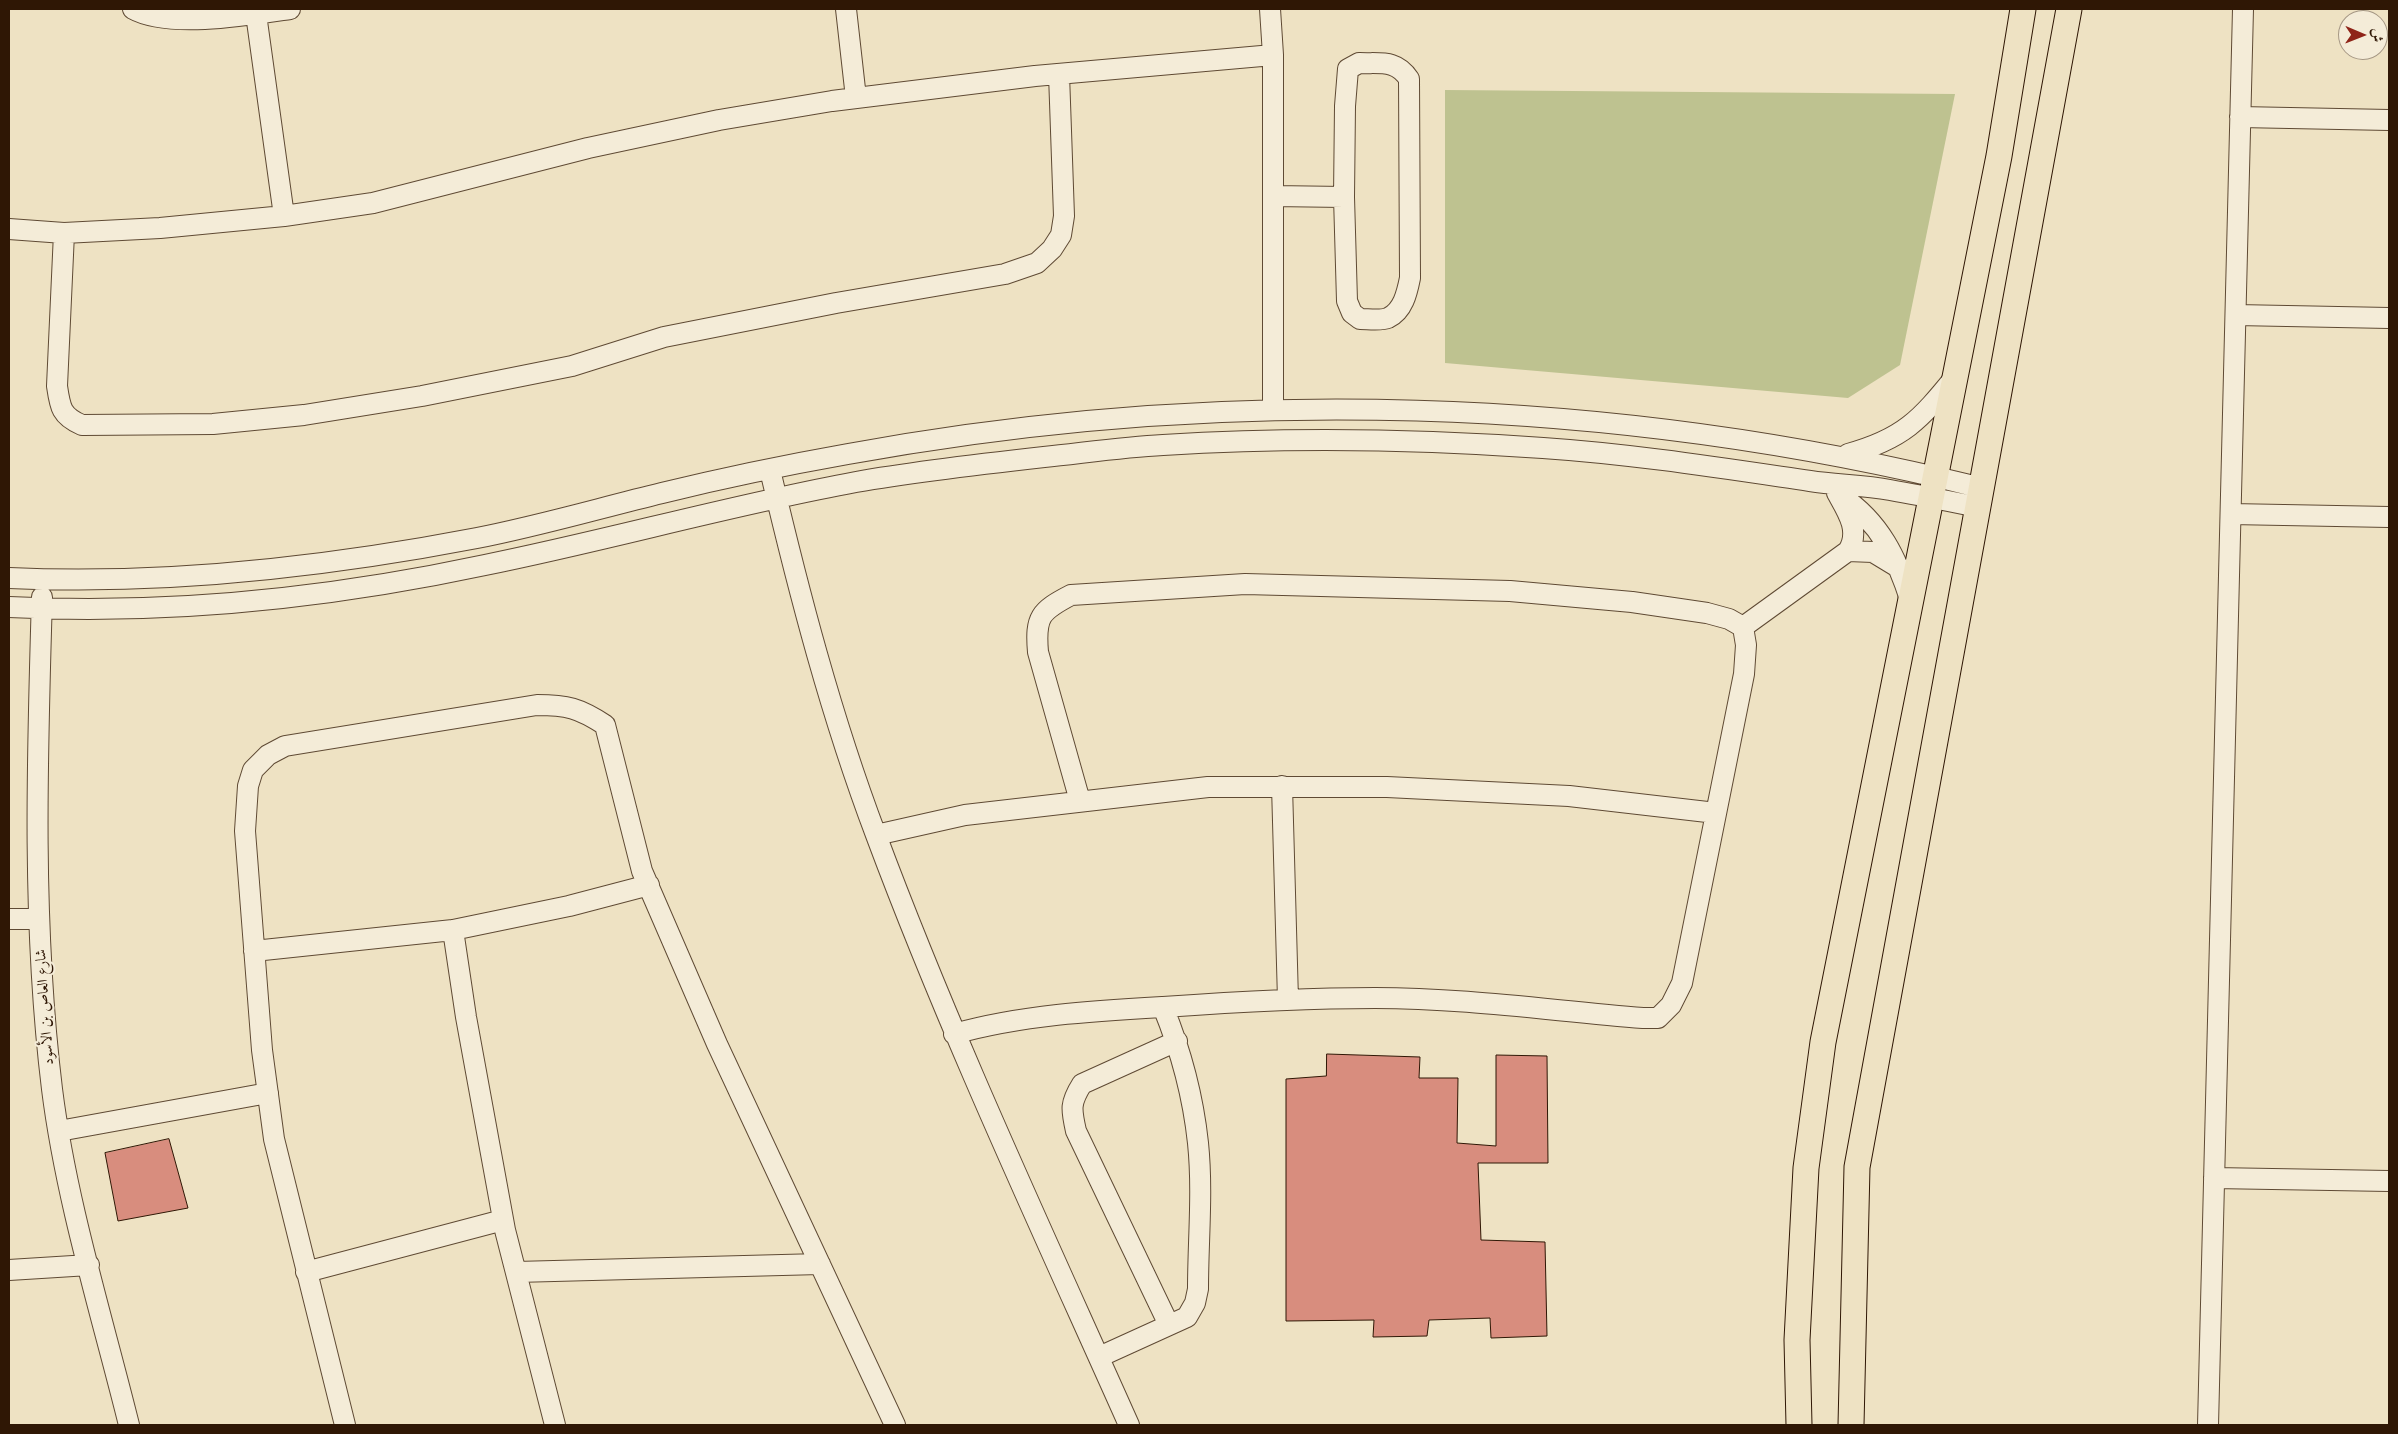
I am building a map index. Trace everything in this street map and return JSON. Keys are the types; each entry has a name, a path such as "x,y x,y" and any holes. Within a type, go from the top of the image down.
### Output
{"main road":[{"path":"1799,1425 1797,1340 1806,1168 1823,1042 1999,156 2023,9"},
{"path":"1851,1425 1857,1166 2070,9"}],"street":[{"path":"133,9 162,18 232,17 290,9"},
{"path":"846,9 856,98"},
{"path":"1270,9 1273,55 1273,409"},
{"path":"2208,1425 2243,9"},
{"path":"256,14 284,216"},
{"path":"9,229 64,234 160,228 284,216 373,203 588,148 719,120 856,98 1059,74 1273,55"},
{"path":"1359,63 1391,64 1402,69 1409,79 1410,278 1406,297 1399,308 1387,319 1360,319 1352,313 1347,302 1344,197 1345,106 1348,69 1359,63"},
{"path":"64,234 57,386 59,405 68,419 82,425 214,424 304,415 422,396 572,366 664,337 836,303 1005,274 1037,263 1061,235 1064,216 1059,74"},
{"path":"2240,117 2389,120"},
{"path":"1273,196 1344,197"},
{"path":"2236,315 2389,318"},
{"path":"1842,456 1877,446 1901,434 1924,415 1955,377"},
{"path":"9,578 42,580 192,577 386,554 557,521 664,492 770,470 958,436 1051,424 1273,409 1456,412 1558,419 1711,435 1842,456 1934,487 1980,497"},
{"path":"9,607 41,609 193,606 288,597 389,583 551,551 777,498 858,482 960,466 1158,445 1271,440 1464,443 1547,448 1712,466 1815,482 1885,489 1934,487"},
{"path":"770,470 822,669 876,835 954,1034 1129,1425"},
{"path":"1815,482 1837,493 1868,517 1885,539 1901,569 1911,602"},
{"path":"1743,627 1848,551 1852,544 1854,532 1837,493"},
{"path":"2231,514 2389,517"},
{"path":"1848,551 1873,552 1901,569"},
{"name":"شارع العاص بن الأسود","path":"42,580 37,771 39,919 43,1002 52,1091 70,1193 129,1425"},
{"path":"1080,801 1038,652 1036,630 1040,617 1053,604 1070,595 1245,584 1510,591 1632,602 1697,612 1729,619 1743,627"},
{"path":"954,1034 988,1025 1020,1020 1163,1007 1288,1000 1376,998 1537,1007 1658,1018 1671,1005 1682,983 1744,674 1746,646 1743,627"},
{"path":"345,1425 274,1139 262,1050 245,831 248,786 253,770 268,755 285,746 537,705 566,706 589,715 605,725 627,816 649,885 716,1044 895,1425"},
{"path":"1282,786 1288,1000"},
{"path":"876,835 965,815 1208,787 1387,787 1569,796 1716,814"},
{"path":"254,951 453,930 569,906 649,885"},
{"path":"9,919 39,919"},
{"path":"453,930 467,1027 503,1220 554,1425"},
{"path":"1099,1357 1186,1317 1195,1303 1198,1288 1198,1144 1188,1084 1177,1041 1163,1007"},
{"path":"1169,1325 1076,1130 1071,1110 1075,1095 1082,1084 1177,1041"},
{"path":"59,1131 268,1093"},
{"path":"2214,1178 2389,1181"},
{"path":"306,1272 503,1220"},
{"path":"516,1272 820,1264"},
{"path":"9,1270 89,1265"}],"green space":[{"path":"1445,90 1955,94 1900,365 1848,398 1445,363"}],"building":[{"path":"1327,1054 1420,1057 1419,1078 1458,1078 1457,1143 1496,1146 1496,1055 1547,1056 1548,1163 1478,1163 1481,1240 1545,1242 1547,1336 1491,1338 1490,1318 1429,1320 1427,1336 1373,1337 1374,1320 1286,1321 1286,1079 1326,1076"},
{"path":"169,1139 188,1208 118,1221 105,1153"}]}
